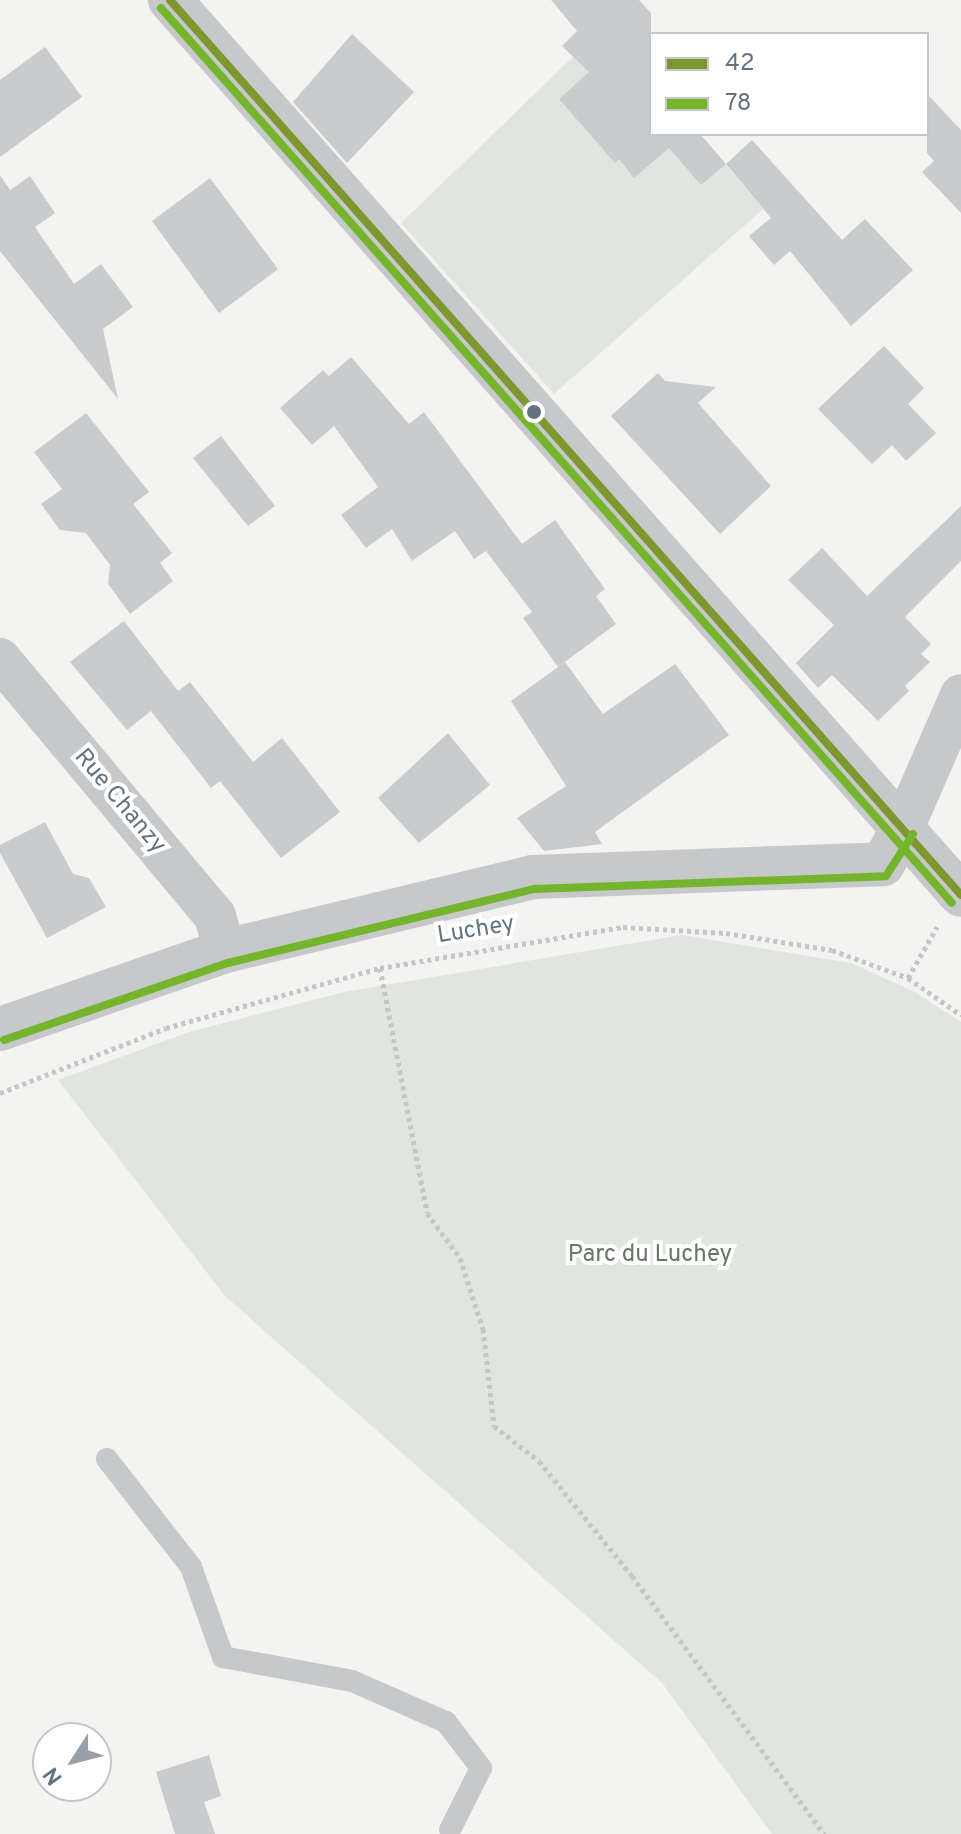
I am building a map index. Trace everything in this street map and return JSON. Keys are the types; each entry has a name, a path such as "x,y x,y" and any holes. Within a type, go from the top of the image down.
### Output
{"street":[{"path":"170,0 903,828 953,905"},
{"name":"Rue Chanzy","path":"0,659 215,916 225,951"},
{"path":"0,1029 225,951 533,877 883,864 903,828 961,695"}],"lane":[{"path":"107,1459 191,1567 223,1657 352,1681 446,1722 481,1768 450,1830"}],"path":[{"path":"908,978 953,905"},
{"name":"Luchey","path":"0,1093 166,1028 380,968 623,927 726,933 832,950 908,978 961,1015"},
{"path":"380,968 424,1198 460,1258 483,1329 494,1426 539,1461 632,1576 824,1834"}],"green space":[{"path":"606,25 649,129 649,136 702,136 763,209 554,394 401,223"},
{"name":"Parc du Luchey","path":"682,935 851,963 913,991 961,1022 961,1834 772,1834 662,1683 225,1296 58,1080 189,1032 344,992"}],"building":[{"path":"551,0 639,0 651,13 649,136 702,136 726,164 701,185 669,148 634,178 619,159 615,163 559,99 589,72 562,46 577,31"},
{"path":"352,34 414,92 347,163 293,102"},
{"path":"45,47 82,97 0,157 0,80"},
{"path":"929,96 961,130 961,213 922,172 934,161 927,153"},
{"path":"752,140 842,240 865,219 913,270 851,326 790,251 774,265 749,236 771,218 726,164"},
{"path":"0,175 10,190 30,176 55,213 35,227 74,284 101,264 133,307 103,329 118,399 0,251"},
{"path":"210,178 278,269 219,313 152,221"},
{"path":"884,346 924,388 908,404 936,433 906,461 892,445 872,464 818,409"},
{"path":"351,357 409,424 424,412 522,544 555,520 605,589 596,596 616,624 558,667 523,618 532,612 486,551 474,559 455,531 412,561 392,529 366,548 341,515 378,487 334,426 312,445 280,408 323,370 329,376"},
{"path":"658,373 665,381 716,387 698,403 771,486 720,534 611,416"},
{"path":"86,413 149,492 133,504 172,553 160,563 173,581 130,614 108,584 110,565 86,533 60,530 41,504 62,489 34,452"},
{"path":"221,436 275,506 248,526 193,458"},
{"path":"961,506 961,561 905,617 931,644 921,654 930,662 905,686 909,691 878,721 832,675 818,688 796,663 834,625 788,580 822,548 867,596"},
{"path":"124,621 178,691 190,682 253,762 282,738 340,812 281,858 220,781 211,788 151,711 127,730 70,662"},
{"path":"565,662 603,714 675,664 729,735 595,832 602,844 544,851 517,818 566,786 511,701"},
{"path":"448,733 490,785 419,843 378,798"},
{"path":"45,822 73,874 89,878 106,907 47,938 0,853 0,845"},
{"path":"209,1755 221,1796 204,1802 215,1834 175,1834 156,1772"}],"transit line":[{"name":"42","path":"170,0 961,895"},
{"name":"78","path":"161,8 952,903"},
{"name":"78","path":"4,1040 228,963 535,889 886,876 913,834"}]}
